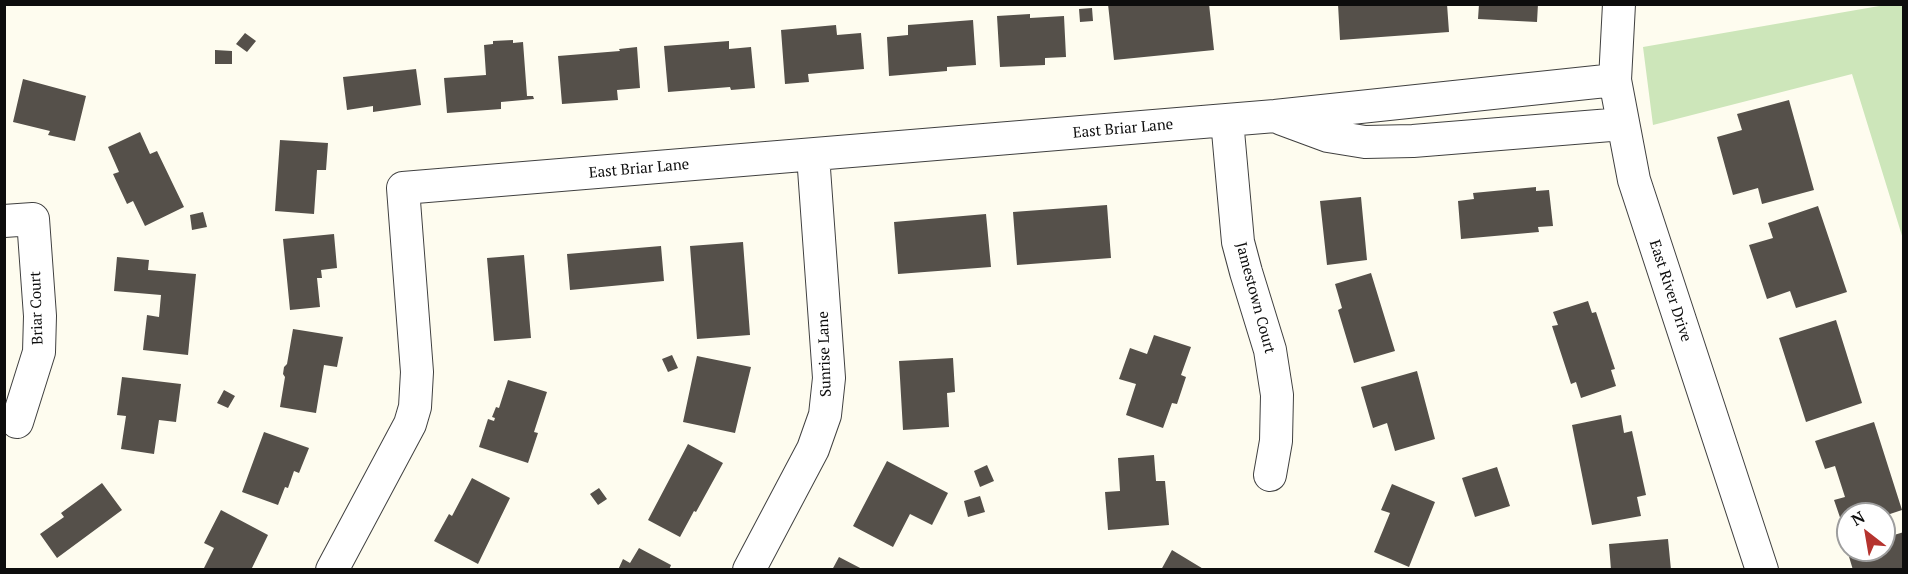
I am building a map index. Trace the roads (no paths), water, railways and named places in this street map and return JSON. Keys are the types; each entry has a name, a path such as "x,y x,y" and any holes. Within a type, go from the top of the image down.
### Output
{"street":[{"name":"East River Drive","path":"1619,4 1614,80 1634,180 1762,570"},
{"name":"East Briar Lane","path":"332,570 410,424 415,407 417,372 403,188 813,156 1275,116 1614,80"},
{"name":"East Briar Lane","path":"1275,116 1328,136 1365,142 1413,141 1623,124"},
{"name":"Jamestown Court","path":"1227,120 1239,242 1245,272 1270,350 1277,395 1276,441 1270,475"},
{"name":"Sunrise Lane","path":"749,570 813,448 825,415 829,378 813,156"},
{"name":"Briar Court","path":"4,221 33,219 40,316 39,352 17,422"}]}
